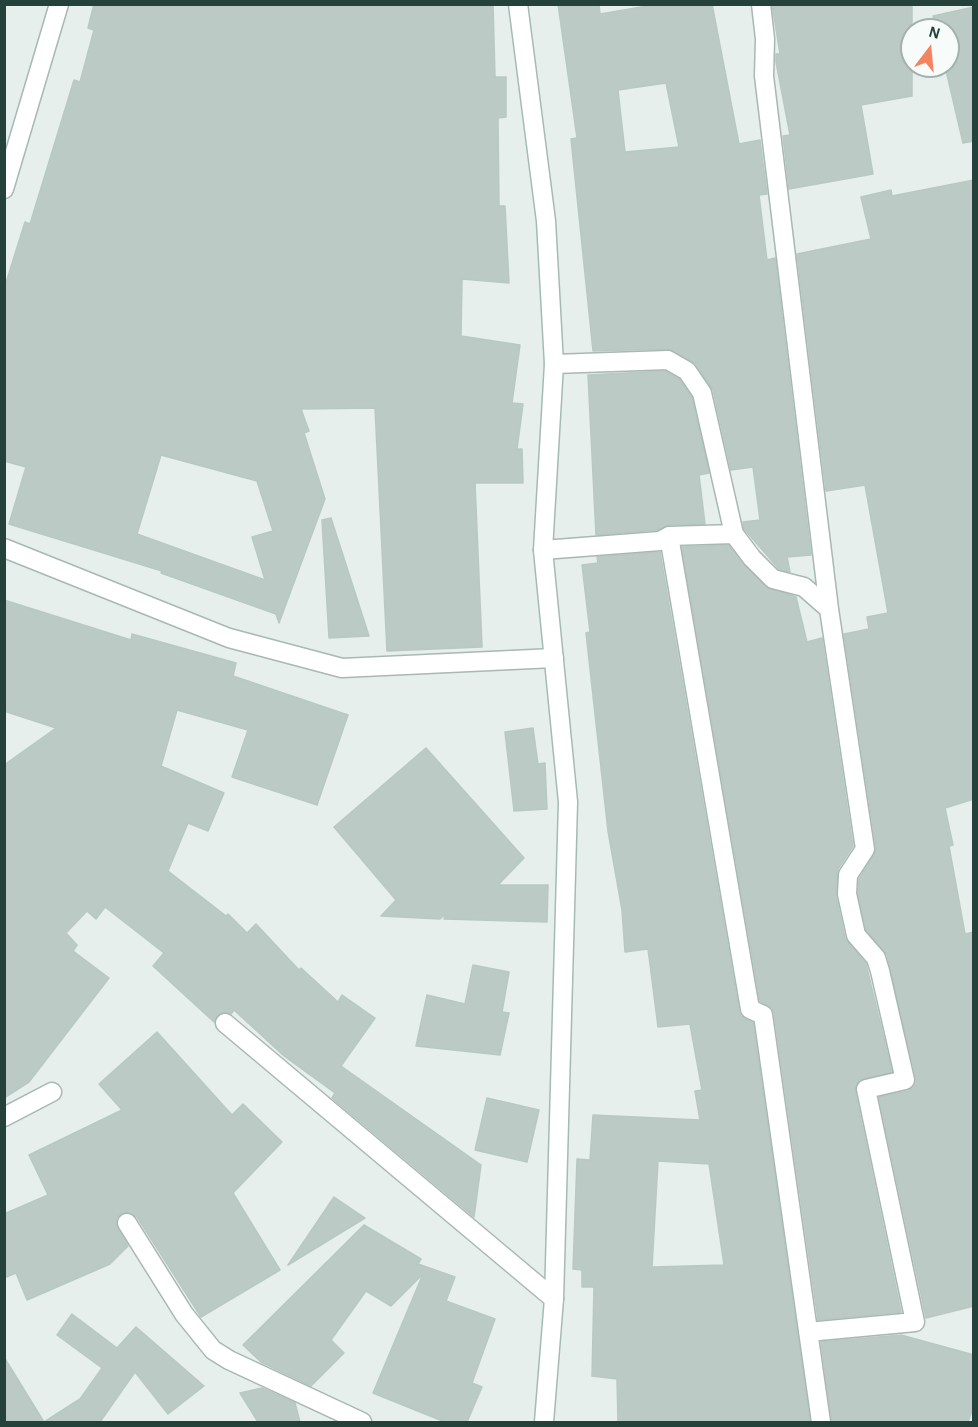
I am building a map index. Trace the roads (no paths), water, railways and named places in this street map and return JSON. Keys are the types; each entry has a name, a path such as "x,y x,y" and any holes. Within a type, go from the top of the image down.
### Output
{"street":[{"path":"4,189 59,4"},
{"path":"518,4 546,221 554,364 543,550 568,802 554,1299 544,1422"},
{"path":"761,4 765,39 764,76 829,609 865,849 848,875 847,894 856,935 876,957 905,1080 866,1089 915,1322 808,1332"},
{"path":"554,364 668,360 687,371 702,393 734,534 752,558 773,579 804,586 829,609"},
{"path":"543,550 660,541 669,536 734,534"},
{"path":"669,536 750,1009 763,1016 821,1422"},
{"path":"4,548 229,638 342,668 554,658"},
{"path":"225,1023 554,1299"},
{"path":"4,1117 52,1092"},
{"path":"127,1222 172,1296 213,1350 229,1360 362,1422"}]}
